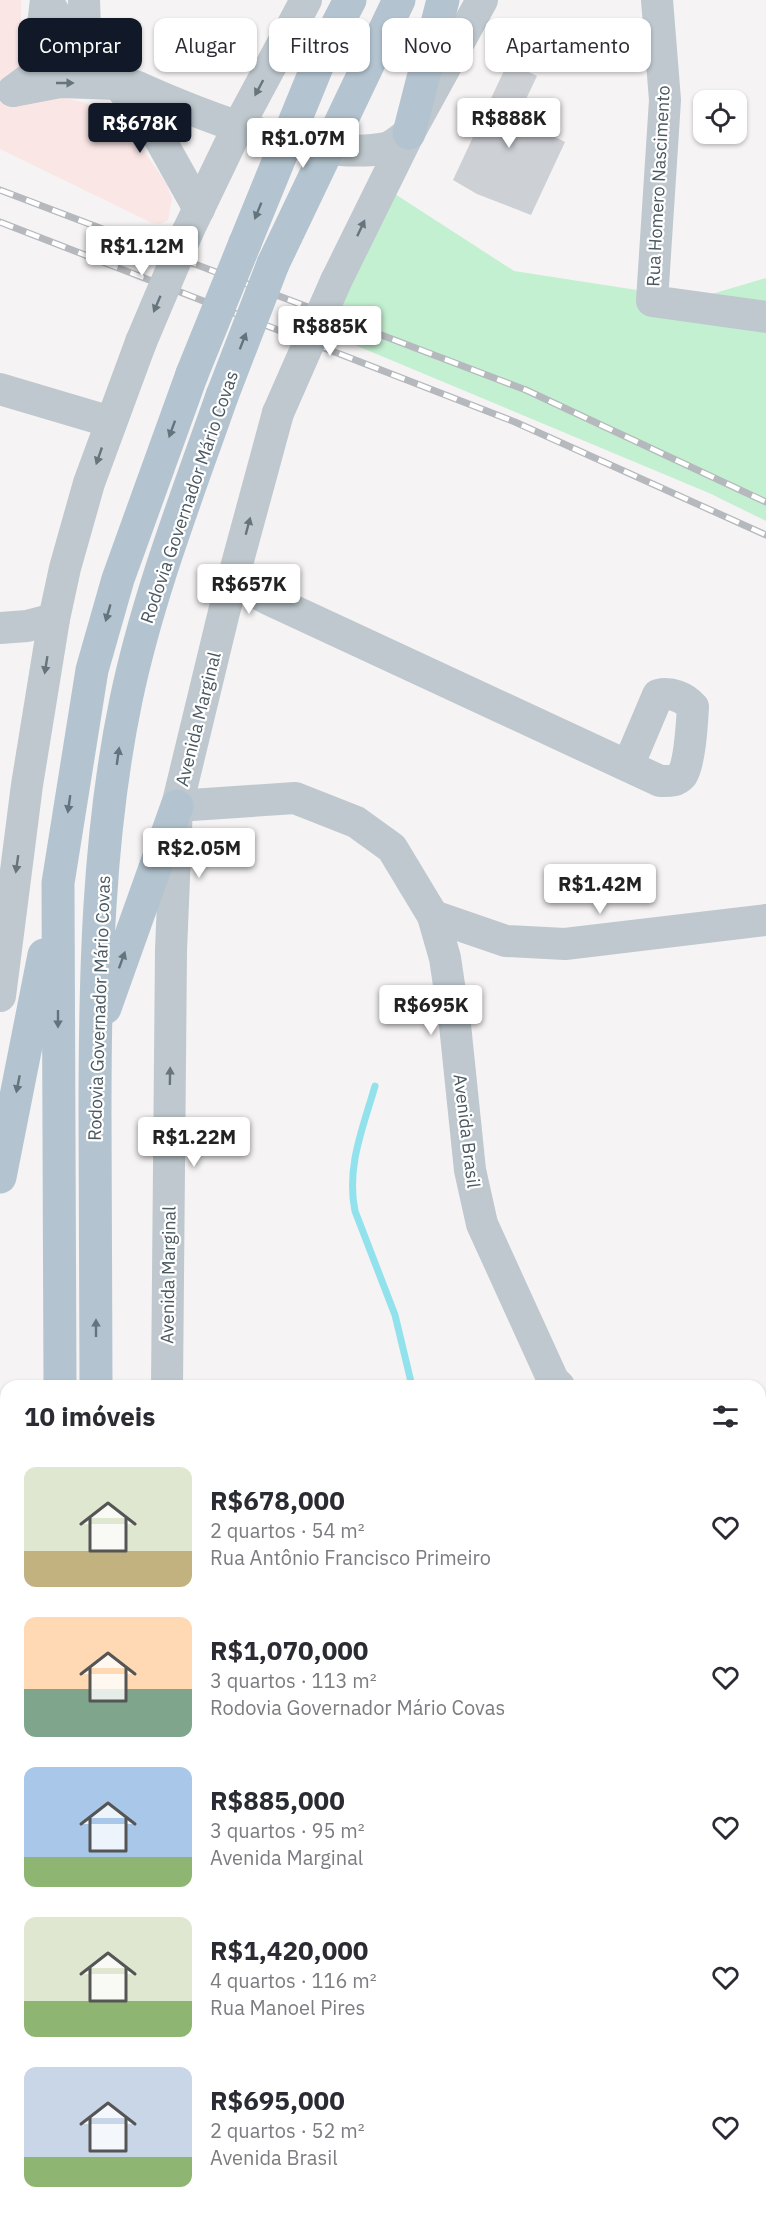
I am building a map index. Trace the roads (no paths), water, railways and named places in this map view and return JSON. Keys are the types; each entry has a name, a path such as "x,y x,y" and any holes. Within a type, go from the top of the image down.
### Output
{"main road":[{"name":"Rodovia Governador Mário Covas","path":"60,1380 58,882 92,670 118,579 192,374 323,52 350,0"},
{"name":"Rodovia Governador Mário Covas","path":"96,1380 95,1035 98,932 106,841 126,701 153,590 222,396 273,264 399,0"},
{"path":"409,133 443,0"},
{"path":"95,1035 177,806"},
{"path":"0,1177 58,882"}],"street":[{"path":"46,0 63,29 152,125 193,220"},
{"path":"46,0 37,73 13,91 108,75 172,102 287,141 360,151 389,148 409,133"},
{"path":"84,0 85,30 108,75"},
{"path":"0,996 4,924 54,619 68,557 111,422 141,342 193,220 239,125 306,0"},
{"name":"Avenida Marginal","path":"167,1380 171,950 177,806 233,580 278,413 336,281 409,133 482,0"},
{"name":"Rua Homero Nascimento","path":"657,0 665,100 652,301 766,317"},
{"path":"0,389 111,422"},
{"path":"233,580 268,599 628,766"},
{"path":"0,628 27,626 54,619"},
{"name":"Avenida Brasil","path":"177,806 295,798 356,822 392,848 433,916 447,969 470,1170 482,1224 553,1380"},
{"path":"433,916 506,940 565,944 766,920"}],"waterway":[{"path":"375,1086 357,1148 353,1195 355,1211 395,1315 411,1380"}],"railway":[{"path":"0,190 526,390 766,502"},
{"path":"0,222 515,422 766,535"}]}
